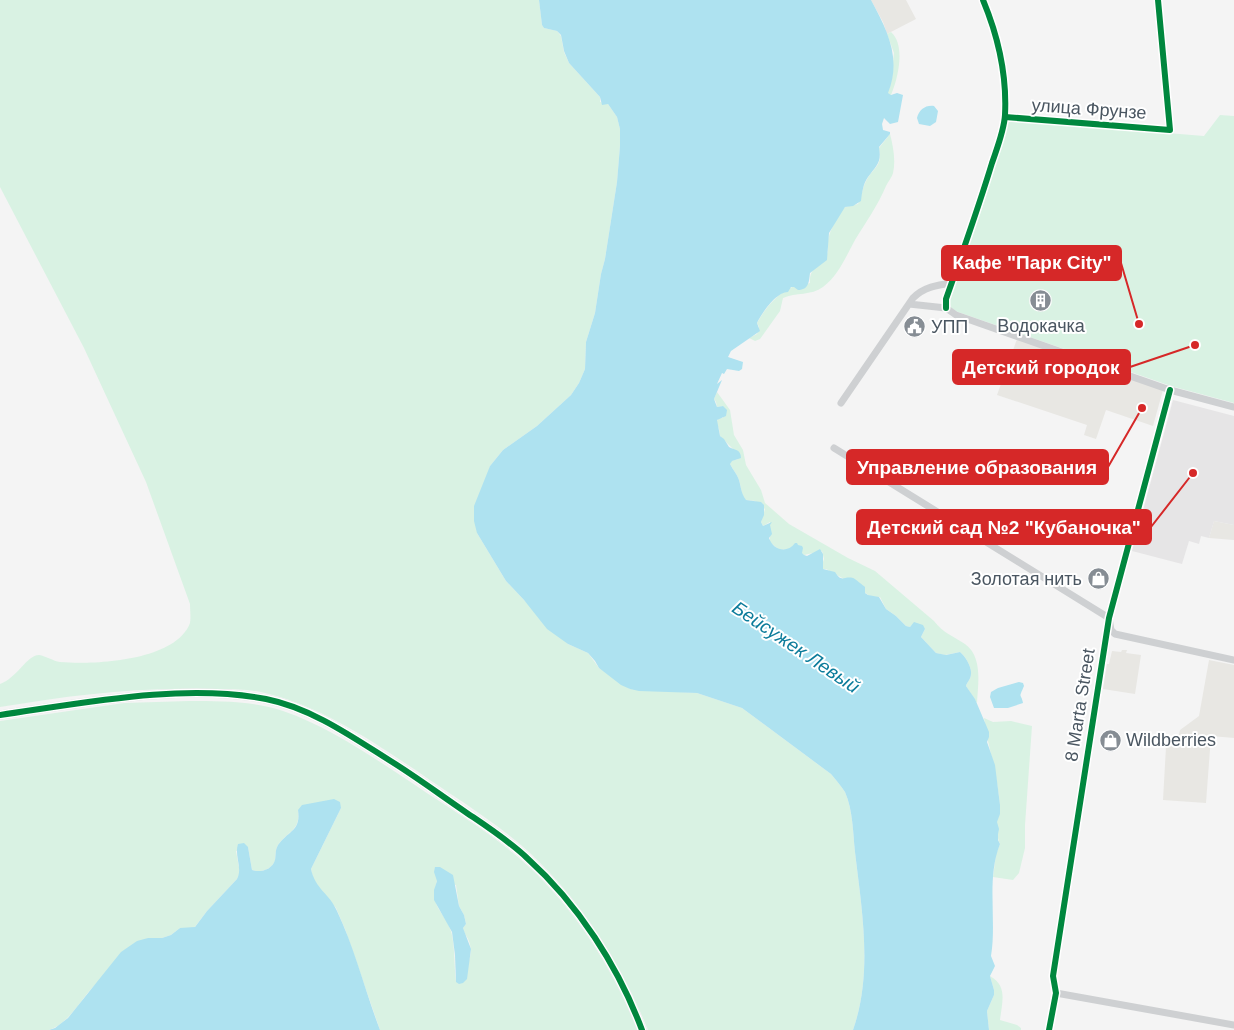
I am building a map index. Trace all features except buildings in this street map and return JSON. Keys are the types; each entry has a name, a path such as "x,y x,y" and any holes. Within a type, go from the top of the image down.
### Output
{"street":[{"path":"946,308 946,300 978,210 1005,117 999,49 983,0"},
{"name":"улица Фрунзе","path":"1005,117 1170,130 1158,0"},
{"path":"841,403 909,304 924,290 940,284 952,283"},
{"path":"909,304 946,308 956,315 1170,390 1234,407"},
{"name":"8 Marta Street","path":"1049,1030 1056,993 1053,976 1108,618 1170,390"},
{"path":"834,448 1108,618 1111,630 1118,635 1234,660"},
{"path":"0,714 125,697 197,694 268,699 308,713 360,741 409,773 502,837 527,858 554,885 591,932 618,977 642,1030"},
{"path":"1056,993 1234,1025"}],"shaded area":[{"path":"871,0 906,0 916,19 887,34"},
{"path":"1017,339 1163,390 1153,426 1106,410 1096,439 1084,435 1087,425 997,395"},
{"path":"1173,400 1234,416 1234,525 1214,521 1209,538 1201,536 1199,544 1189,541 1182,564 1132,551"},
{"path":"1214,521 1234,525 1234,540 1209,538"},
{"path":"1122,650 1127,650 1126,653 1141,655 1135,694 1103,689 1107,664 1109,664 1112,651 1121,652"},
{"path":"1209,660 1234,665 1234,738 1211,736 1206,803 1163,800 1166,747 1179,734 1180,730 1199,716"}],"green space":[{"path":"0,0 539,0 544,28 557,31 561,36 564,52 569,63 600,97 600,102 608,104 617,117 620,129 620,146 617,182 595,313 586,342 585,369 571,395 537,426 503,450 490,466 477,533 506,581 568,644 588,653 599,668 630,689 697,693 742,708 831,774 840,785 848,799 851,814 863,919 863,986 853,1030 648,1030 626,981 599,935 567,892 530,853 489,820 399,759 344,725 306,706 250,690 151,689 50,699 0,707 0,684 35,656 44,656 57,661 93,663 132,658 152,653 169,646 182,636 190,623 190,604 146,482 84,348 0,187"},
{"path":"891,32 896,38 898,45 899,62 891,95 887,93 890,87 894,53 887,34"},
{"path":"1220,115 1234,116 1234,403 1171,386 951,308 949,301 1009,120 1204,136"},
{"path":"890,134 894,158 892,175 876,207 838,271 829,282 818,290 783,298 780,311 760,339 755,341 749,338 757,334 759,327 757,323 775,299 790,288 810,283 812,273 825,259 827,254 828,238 834,223 845,207 858,204 866,181 880,159 879,148"},
{"path":"717,392 730,410 734,435 743,450 746,465 761,490 765,503 789,524 848,558 875,571 941,629 971,649 975,656 978,671 977,703 966,686 971,671 968,662 960,652 945,655 936,653 921,637 925,629 912,625 910,627 906,626 886,609 880,597 868,595 854,579 844,579 821,568 824,559 822,551 804,555 793,546 789,549 779,550 770,542 770,522 763,526 761,522 765,509 755,501 745,500 738,478 730,464 731,461 738,459 733,449 720,436 716,422 719,418 723,418 723,406 717,407 714,399"},
{"path":"213,701 260,705 283,711 318,726 368,754 488,834 516,855 546,884 592,942 617,985 637,1030 380,1030 336,908 317,886 311,869 341,808 298,810 296,826 278,845 275,861 271,867 265,870 252,870 248,847 236,851 240,873 237,879 194,928 180,928 171,935 162,938 148,938 100,980 73,1012 56,1027 49,1030 0,1030 0,721 124,703","holes":["437,881 456,885 459,906 466,924 463,928 471,951 468,962 456,981 454,946 450,927 436,904 435,898"]},
{"path":"984,718 993,722 1011,721 1032,726 1025,848 1019,873 1013,880 993,877 996,854 1000,844 997,821 1000,810 998,786"},
{"path":"990,976 996,980 1002,990 1000,1020 1017,1025 1021,1030 989,1030 987,1011 994,995"}],"water":[{"name":"Бейсужек Левый","path":"539,0 871,0 887,33 891,45 894,68 888,93 891,95 897,93 903,95 898,122 890,124 884,118 883,130 890,132 890,134 879,147 879,161 865,183 861,201 853,206 845,207 829,233 827,260 810,273 806,287 798,290 791,287 788,292 774,299 757,323 760,331 731,351 728,357 743,362 742,369 739,371 727,369 724,374 722,373 717,384 722,380 714,399 717,407 723,406 727,410 726,416 717,420 720,436 729,447 739,451 741,455 741,458 732,461 730,464 738,478 746,500 761,502 764,505 764,515 761,522 763,526 772,522 770,525 772,534 769,538 771,542 780,549 788,549 797,543 803,548 802,553 807,556 820,549 823,554 823,569 835,572 841,578 854,578 865,587 865,593 879,597 886,609 906,626 910,627 914,622 923,625 925,629 921,637 936,653 946,655 960,652 969,665 971,676 966,686 975,699 989,732 987,742 995,765 1000,805 1000,814 997,822 1000,844 996,857 993,885 993,942 991,956 995,966 990,976 994,995 987,1011 989,1030 853,1030 863,986 863,919 851,814 848,799 840,785 831,774 742,708 697,693 639,691 621,685 599,668 588,653 568,644 547,629 506,581 477,533 474,521 474,506 490,466 503,450 537,426 571,395 585,369 586,342 595,313 617,182 620,129 617,117 608,104 602,105 600,97 569,63 564,51 561,35 557,31 544,28 542,25"},
{"path":"928,106 934,106 938,111 936,122 930,126 919,124 917,118 921,110"},
{"path":"1019,682 1023,683 1024,686 1021,695 1023,703 1008,708 994,708 990,697 991,692"},
{"path":"334,799 340,802 341,808 311,869 319,887 334,905 343,925 380,1030 49,1030 55,1028 68,1018 121,952 137,941 148,938 162,938 171,935 180,928 195,927 207,911 237,879 239,875 238,844 244,843 248,847 252,870 265,870 275,860 278,845 296,826 298,810 302,805"},
{"path":"435,867 440,867 453,875 459,906 466,924 463,928 471,949 467,979 459,984 456,982 452,932 434,900 434,890 437,881 434,872"}],"cycle path":[{"path":"946,308 946,299 1000,139 1005,115 1003,71 997,42 983,0"},
{"path":"1005,117 1170,130 1158,0"},
{"path":"1049,1030 1056,993 1053,976 1109,618 1170,390"},
{"path":"0,715 133,696 201,693 266,699 283,703 315,716 408,772 497,833 546,876 595,937 621,983 642,1030"}],"place":[{"name":"Водокачка","path":"1041,301"},
{"name":"Кафе \"Парк City\"","path":"1139,324"},
{"name":"УПП","path":"915,327"},
{"name":"Детский городок","path":"1195,345"},
{"name":"Управление образования","path":"1142,408"},
{"name":"Детский сад №2 \"Кубаночка\"","path":"1193,473"},
{"name":"Золотая нить","path":"1098,579"},
{"name":"Wildberries","path":"1110,740"}]}
